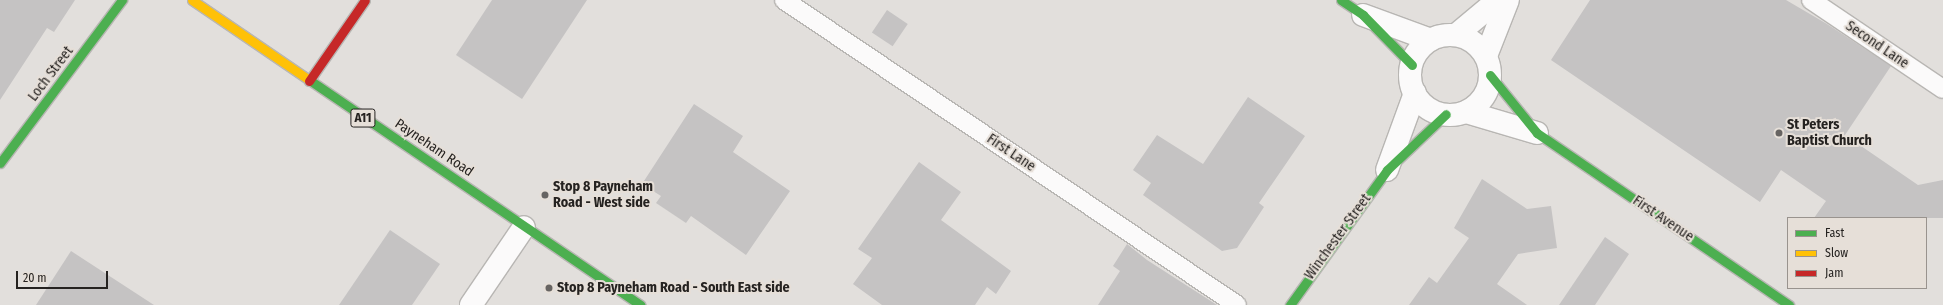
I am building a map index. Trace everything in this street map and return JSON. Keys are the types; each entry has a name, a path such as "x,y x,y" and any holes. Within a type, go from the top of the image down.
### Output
{"street":[{"name":"Loch Street","path":"0,163 122,0"},
{"name":"Payneham Road","path":"192,0 524,227 641,305"},
{"path":"309,80 365,0"},
{"path":"1341,0 1363,16 1412,66"},
{"path":"1498,0 1456,35 1431,40 1422,46 1412,66 1415,93 1423,103 1456,113 1479,103 1487,90 1488,65 1508,0"},
{"path":"1363,16 1431,40"},
{"path":"1456,35 1478,46 1488,65"},
{"name":"First Avenue","path":"1488,65 1537,133 1789,305"},
{"name":"Winchester Street","path":"1290,305 1386,170 1415,93"},
{"name":"First Avenue","path":"1456,113 1537,133"},
{"name":"Winchester Street","path":"1386,170 1456,113"},
{"path":"471,305 524,227"}],"lane":[{"name":"First Lane","path":"784,0 1237,305"},
{"name":"Second Lane","path":"1811,0 1943,89"}],"building":[{"path":"0,0 75,0 54,32 47,28 0,100"},
{"path":"492,0 587,0 522,99 456,55"},
{"path":"1590,0 1786,0 1827,24 1891,66 1845,135 1918,185 1943,180 1943,218 1815,217 1826,201 1781,170 1760,202 1551,60"},
{"path":"887,10 908,24 893,46 872,32"},
{"path":"1248,97 1305,136 1259,203 1264,207 1237,248 1222,251 1143,195 1151,183 1133,170 1157,135 1203,164"},
{"path":"694,104 743,136 733,152 790,191 746,255 691,216 686,223 656,203 661,196 642,184"},
{"path":"919,162 961,192 941,220 1011,271 996,294 987,287 975,305 882,305 853,284 872,258 858,249"},
{"path":"1482,179 1527,209 1551,206 1557,248 1518,254 1497,284 1527,305 1409,305 1429,277 1437,283 1469,238 1454,228"},
{"path":"390,230 440,264 412,305 339,305"},
{"path":"1605,237 1629,254 1595,305 1559,305"},
{"path":"1127,244 1147,260 1217,305 1098,305 1120,271 1113,266"},
{"path":"71,251 154,305 36,305"}],"traffic: fast":[{"path":"0,163 122,0"},
{"path":"1341,0 1363,15 1412,65"},
{"path":"1490,75 1537,133 1789,305"},
{"path":"308,79 641,305"},
{"path":"1290,305 1387,170 1446,114"}],"traffic: slow":[{"path":"192,0 308,79"}],"traffic: jam":[{"path":"309,81 365,0"}],"place":[{"name":"St Peters Baptist Church","path":"1779,133"},
{"name":"Stop 8 Payneham Road - West side","path":"545,195"},
{"name":"Stop 8 Payneham Road - South East side","path":"549,288"}]}
